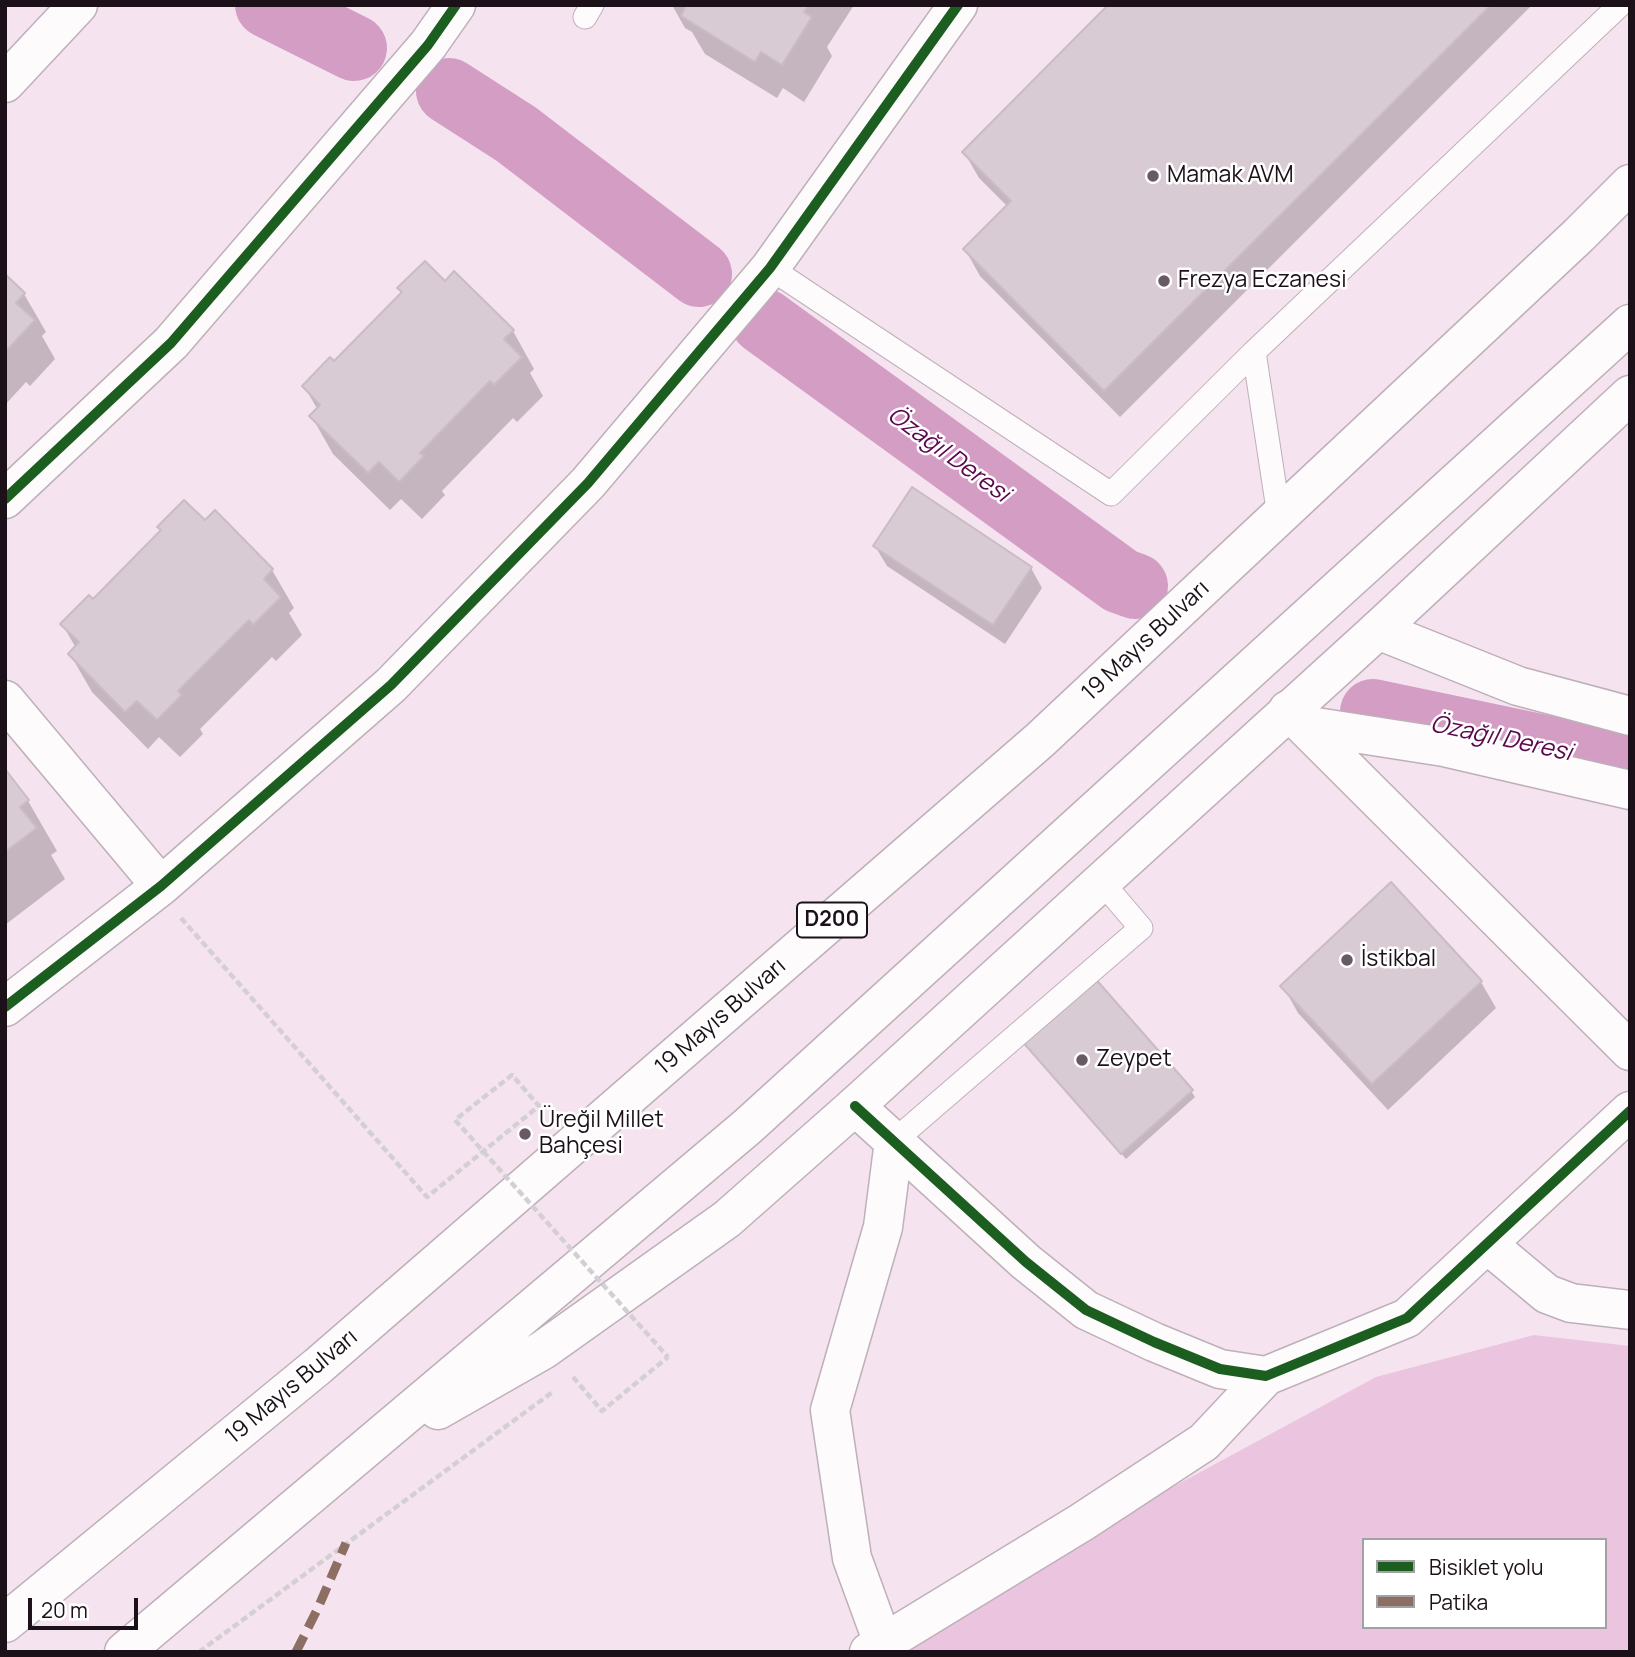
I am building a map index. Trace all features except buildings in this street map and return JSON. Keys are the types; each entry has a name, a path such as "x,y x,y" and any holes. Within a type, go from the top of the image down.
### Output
{"main road":[{"path":"5,83 78,5"},
{"path":"5,499 171,343 428,45 456,5"},
{"path":"5,1007 170,900 391,685 588,483 770,268 958,5"},
{"name":"19 Mayıs Bulvarı","path":"5,1623 328,1357 1040,740 1579,235 1630,184"},
{"path":"124,1652 747,1127 1630,324"},
{"path":"357,1455 542,1350 727,1219 1145,841 1296,717 1378,630 1630,395"},
{"path":"1378,630 1518,686 1629,715"},
{"path":"5,700 170,900"},
{"path":"1296,717 1444,747 1630,790"},
{"path":"1296,717 1630,1051"},
{"path":"1145,841 1164,748"},
{"path":"855,1106 1026,1262 1086,1310 1220,1369 1266,1376"},
{"path":"894,1141 883,1227 830,1410 852,1558 876,1647 1082,1521 1204,1442 1266,1376 1407,1318 1630,1111"},
{"path":"1487,1244 1547,1294 1571,1303 1630,1310"}],"lane":[{"path":"770,268 1111,494 1254,352 1620,5"},
{"path":"1254,352 1279,516"},
{"path":"894,1141 1141,928 1101,881"}],"path":[{"path":"170,900 427,1196 539,1106 512,1075 455,1120 668,1357 602,1411 573,1377"}],"shaded area":[{"path":"1534,1335 1630,1346 1630,1652 896,1652 1119,1516 1376,1377"}],"waterway":[{"name":"Özağıl Deresi","path":"268,5 354,48"},
{"name":"Özağıl Deresi","path":"449,91 516,134 699,274"},
{"name":"Özağıl Deresi","path":"763,321 1121,581 1135,586"},
{"name":"Özağıl Deresi","path":"1373,712 1630,766"}],"marked path":[{"path":"296,1652 346,1543"}],"cycle path":[{"path":"5,499 171,343 428,45 456,5"},
{"path":"5,1007 161,886 391,685 588,483 770,268 958,5"},
{"path":"855,1106 1026,1262 1086,1310 1220,1369 1266,1376 1407,1318 1630,1111"}],"place":[{"name":"Mamak AVM","path":"1153,176"},
{"name":"Frezya Eczanesi","path":"1164,281"},
{"name":"İstikbal","path":"1347,960"},
{"name":"Zeypet","path":"1082,1060"},
{"name":"Üreğil Millet Bahçesi","path":"525,1134"}]}
